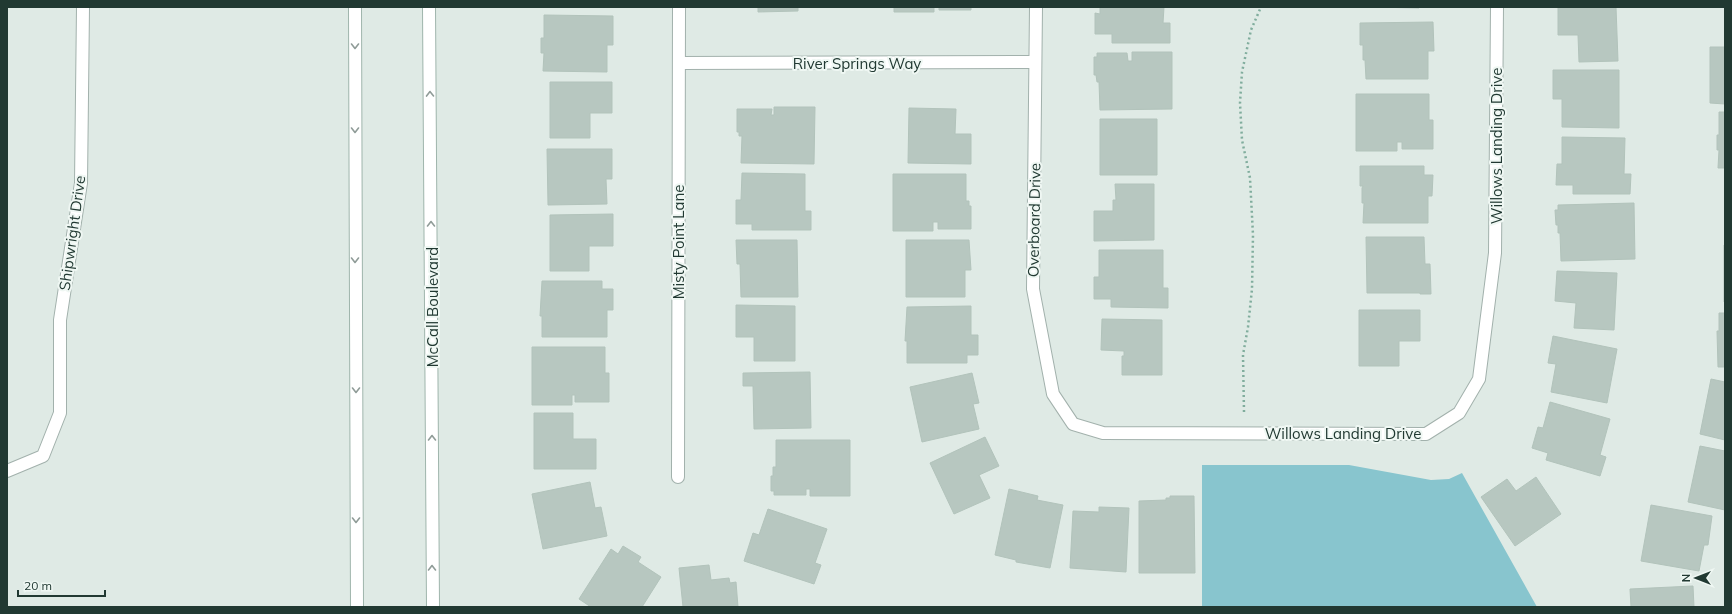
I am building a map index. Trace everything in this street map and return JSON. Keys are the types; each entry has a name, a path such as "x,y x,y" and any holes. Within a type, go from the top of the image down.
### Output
{"street":[{"name":"Shipwright Drive","path":"7,471 43,456 60,413 60,320 81,183 83,7"},
{"path":"354,7 357,607"},
{"name":"McCall Boulevard","path":"429,7 433,607"},
{"name":"Misty Point Lane","path":"678,477 679,7"},
{"name":"Overboard Drive","path":"1036,7 1033,289 1053,394 1074,424"},
{"name":"Willows Landing Drive","path":"1074,424 1103,433 1426,434 1459,413 1479,379 1495,253 1497,7"},
{"name":"River Springs Way","path":"678,63 1035,62"}],"path":[{"path":"1244,434 1243,355 1252,289 1253,235 1250,178 1242,140 1240,103 1242,72 1251,30 1261,7"}],"water":[{"path":"1202,465 1349,465 1431,480 1449,479 1462,473 1537,607 1202,607"}],"building":[{"path":"758,7 798,7 798,11 758,12"},
{"path":"894,7 934,7 934,12 894,12"},
{"path":"939,7 971,7 971,10 939,10"},
{"path":"1100,7 1164,7 1163,23 1170,23 1170,43 1112,43 1112,34 1095,34 1095,13 1100,14"},
{"path":"1372,7 1419,7 1419,8"},
{"path":"1558,7 1616,7 1618,61 1579,62 1578,35 1558,35"},
{"path":"544,15 613,16 613,45 607,45 607,72 543,71 544,53 541,53 541,38 544,38"},
{"path":"1433,22 1434,51 1428,51 1428,79 1366,79 1365,60 1363,60 1363,45 1360,45 1360,23"},
{"path":"1710,47 1725,47 1725,104 1710,103"},
{"path":"1132,52 1172,52 1172,109 1100,110 1099,82 1097,82 1096,75 1094,75 1094,57 1097,57 1097,53 1127,53 1128,61 1132,61"},
{"path":"1553,70 1619,70 1619,128 1562,127 1562,99 1553,99"},
{"path":"550,82 612,82 612,113 590,113 590,138 550,138"},
{"path":"1356,94 1429,94 1429,120 1433,120 1433,149 1402,149 1402,142 1397,142 1397,151 1356,151"},
{"path":"774,107 815,107 814,164 741,163 742,136 739,136 739,132 737,132 737,109 772,109 771,115 774,115"},
{"path":"909,108 956,109 955,134 971,134 971,164 908,163"},
{"path":"1719,112 1725,112 1725,168 1718,168 1719,150 1717,150 1717,135 1719,135"},
{"path":"1100,119 1157,119 1157,175 1100,175"},
{"path":"1562,137 1625,138 1624,174 1631,174 1630,194 1573,194 1573,185 1556,185 1557,164 1562,164"},
{"path":"547,149 612,149 612,179 606,179 607,204 548,205"},
{"path":"1360,166 1424,166 1424,175 1433,175 1432,196 1428,196 1428,223 1363,223 1364,203 1362,203 1363,186 1360,186"},
{"path":"742,173 805,174 805,211 811,211 811,230 752,230 752,224 736,224 736,200 741,200"},
{"path":"893,174 966,174 966,201 969,201 969,206 971,206 971,229 938,229 938,222 933,222 933,231 893,231"},
{"path":"1115,184 1154,184 1154,240 1094,241 1094,211 1113,211 1113,200 1116,200"},
{"path":"1634,203 1635,259 1561,261 1560,233 1558,233 1558,225 1556,225 1555,210 1558,210 1558,205"},
{"path":"613,214 613,246 589,246 589,271 550,271 550,215"},
{"path":"1366,237 1424,237 1425,264 1430,264 1431,294 1367,293"},
{"path":"736,240 797,240 798,297 741,297 740,264 737,264"},
{"path":"906,240 969,240 971,270 965,270 965,297 906,297"},
{"path":"1725,245 1725,302 1724,302"},
{"path":"1099,250 1163,250 1163,288 1168,288 1168,308 1111,307 1111,299 1094,299 1094,277 1099,277"},
{"path":"1557,271 1617,273 1614,330 1574,328 1576,303 1555,301"},
{"path":"542,281 602,281 602,289 613,289 613,310 607,310 607,337 542,337 542,316 540,316"},
{"path":"736,305 795,306 795,361 754,361 754,337 736,337"},
{"path":"971,306 971,335 978,335 978,355 967,355 967,363 907,363 907,341 905,341 907,307"},
{"path":"1359,310 1420,310 1420,341 1399,341 1399,366 1359,366"},
{"path":"1719,313 1725,313 1725,367 1718,367 1717,331 1719,331"},
{"path":"1102,319 1162,320 1162,375 1122,375 1122,356 1124,356 1124,351 1101,350"},
{"path":"1553,336 1617,349 1607,403 1551,392 1556,364 1548,363"},
{"path":"532,347 605,347 605,373 609,373 609,402 575,402 575,395 572,395 572,405 532,405"},
{"path":"810,372 811,428 754,429 753,386 743,386 743,373"},
{"path":"972,373 979,403 973,404 979,429 922,442 910,387"},
{"path":"1711,379 1725,382 1725,440 1700,434"},
{"path":"1550,402 1610,419 1600,455 1606,457 1600,476 1546,460 1548,453 1532,448 1538,427 1543,428"},
{"path":"534,413 573,413 573,439 596,439 596,469 534,469"},
{"path":"985,437 999,466 979,475 990,498 954,514 930,463"},
{"path":"776,440 850,440 850,496 810,496 810,489 806,489 806,495 774,495 774,491 771,491 771,476 773,476 773,467 776,467"},
{"path":"1700,446 1725,451 1725,510 1688,502"},
{"path":"1536,477 1561,514 1515,546 1481,497 1507,479 1516,491"},
{"path":"590,482 595,508 601,507 607,536 543,549 532,494"},
{"path":"1009,489 1038,496 1037,500 1063,505 1050,568 1016,562 1016,560 995,555"},
{"path":"1170,496 1194,496 1195,573 1139,573 1139,501 1166,500 1166,498 1170,498"},
{"path":"1651,505 1712,516 1708,545 1704,545 1699,571 1641,561"},
{"path":"1099,507 1129,508 1126,572 1070,568 1073,511 1099,512"},
{"path":"768,509 827,529 815,563 821,565 814,584 744,561 753,533 759,535"},
{"path":"623,546 641,557 638,562 661,577 642,607 591,607 579,599 611,549 618,554"},
{"path":"709,565 711,580 729,578 730,583 736,582 738,607 683,607 679,568"},
{"path":"1693,586 1694,607 1631,607 1630,589"}]}
